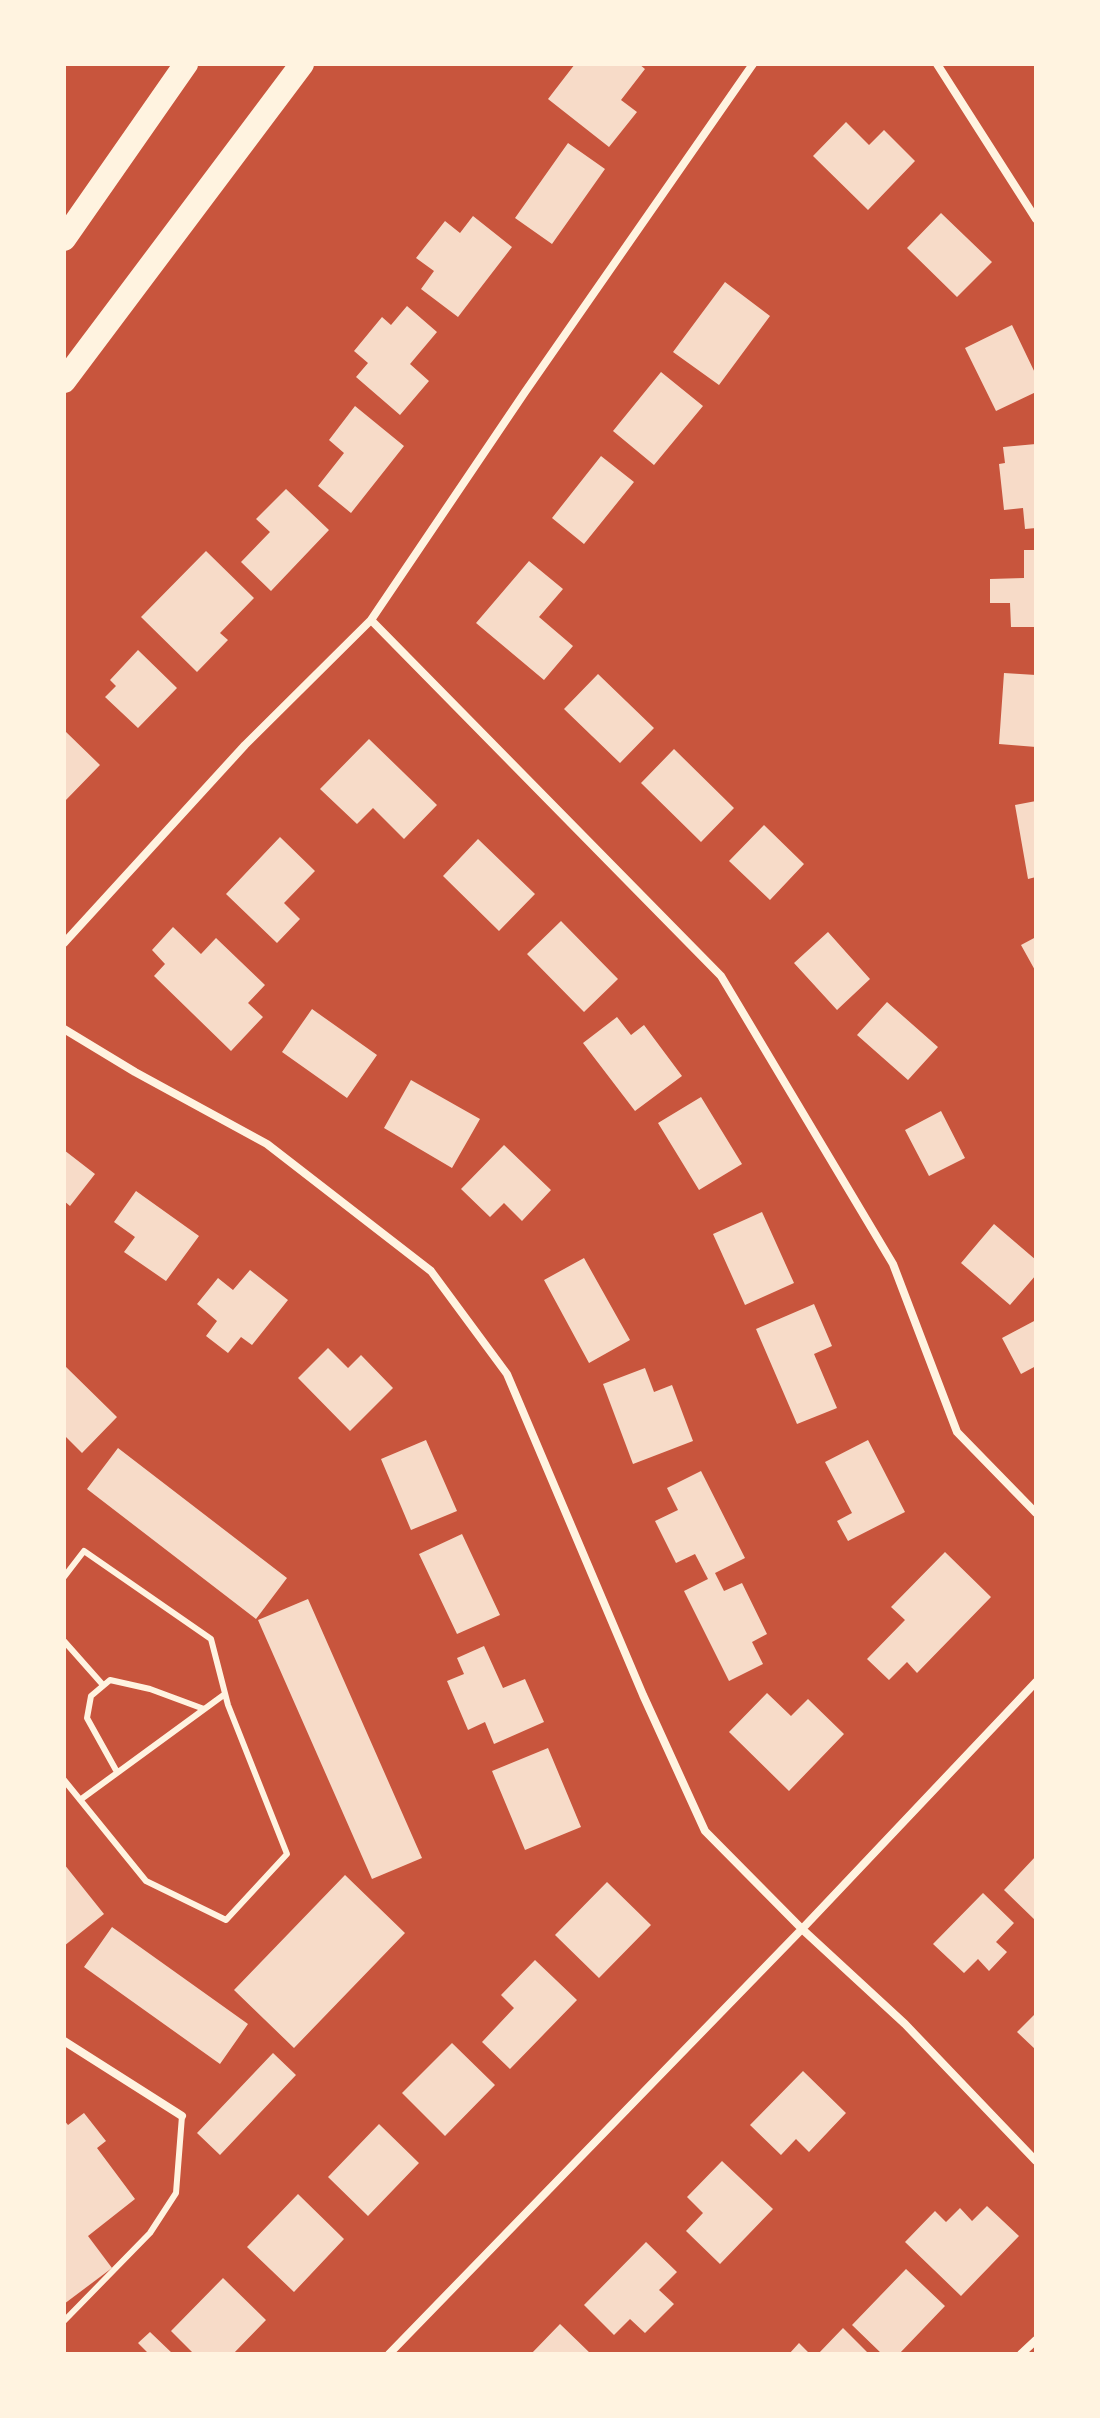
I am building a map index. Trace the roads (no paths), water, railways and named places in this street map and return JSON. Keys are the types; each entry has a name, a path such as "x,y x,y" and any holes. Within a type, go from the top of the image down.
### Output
{"highway":[{"path":"64,239 186,64"},
{"path":"65,379 302,64"}],"street":[{"path":"64,943 245,745 371,620 753,64"},
{"path":"937,64 1036,219"},
{"path":"371,620 721,976 893,1264 957,1432 1036,1513"},
{"path":"64,1029 135,1072 267,1144 431,1271 507,1374 643,1695 705,1831 802,1929 905,2024 1036,2161"},
{"path":"389,2354 802,1929 1036,1682"},
{"path":"64,2041 182,2116"},
{"path":"1021,2354 1036,2340"}],"lane":[{"path":"64,1577 84,1551 211,1639 225,1694 287,1854 226,1920 146,1881 64,1780"},
{"path":"64,1641 103,1685"},
{"path":"117,1772 87,1718 91,1696 103,1685 110,1680 150,1689 204,1709"},
{"path":"80,1800 225,1694"},
{"path":"64,2321 150,2233 176,2193 182,2116"}]}
